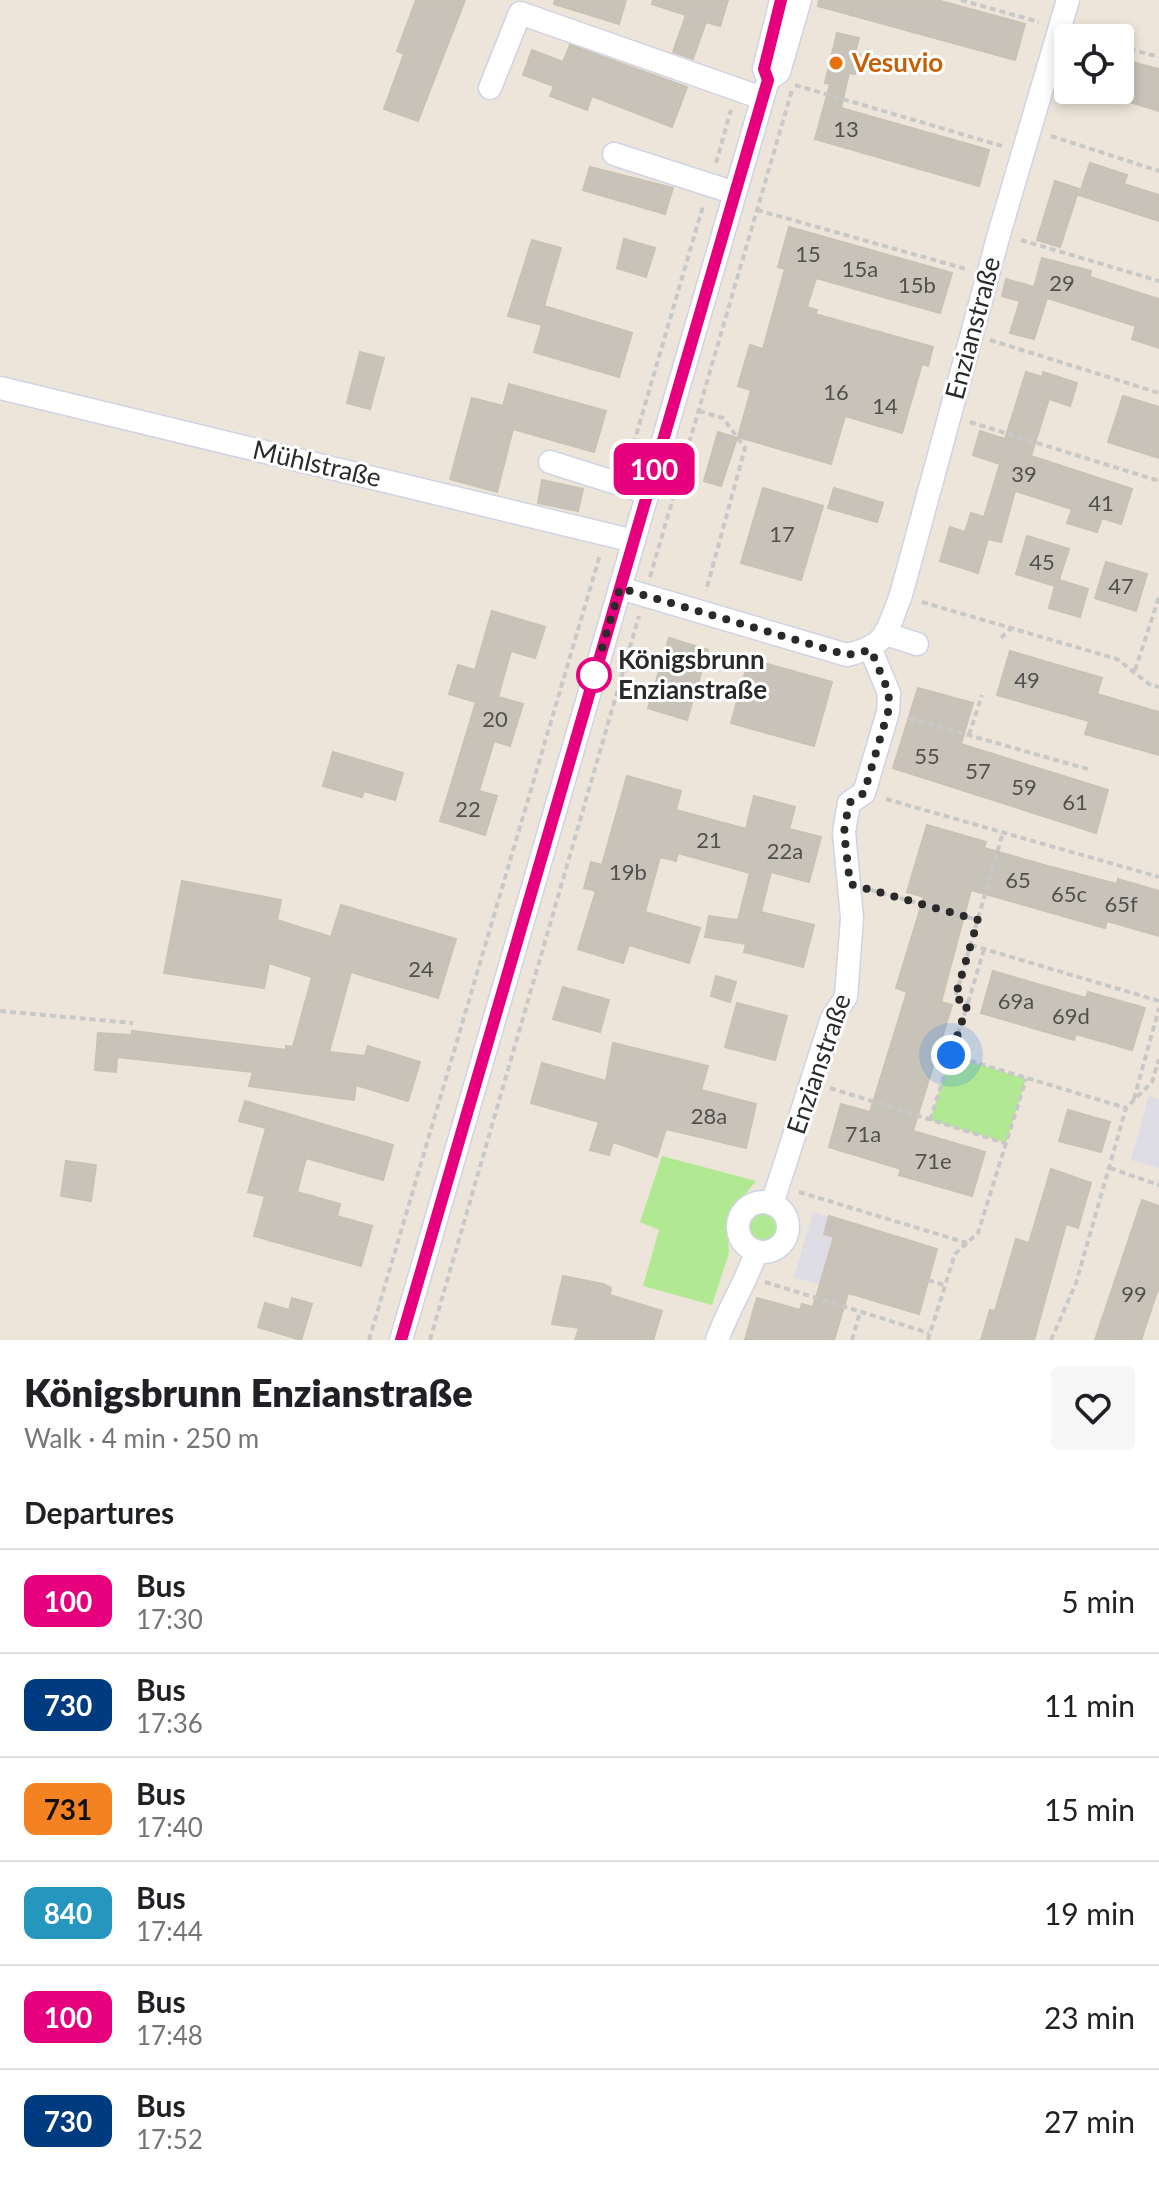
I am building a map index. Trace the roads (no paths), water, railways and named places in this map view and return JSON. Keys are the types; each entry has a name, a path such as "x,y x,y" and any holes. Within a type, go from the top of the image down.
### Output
{"street":[{"path":"401,1340 765,89 764,69 781,0"},
{"path":"765,89 779,72 800,0"},
{"name":"Enzianstraße","path":"775,1195 832,1018 846,997 852,918 844,832 849,803 864,793 888,712 889,693 878,642 901,595 999,234 1068,0"},
{"path":"490,88 520,13 737,89 765,89"},
{"path":"614,154 735,193"},
{"name":"Mühlstraße","path":"0,388 634,541"},
{"path":"550,462 648,493"},
{"path":"620,588 847,655 878,642 917,644"},
{"path":"775,1195 784,1213 787,1234 779,1247 756,1252 739,1236 739,1220 756,1203 775,1195"},
{"path":"717,1340 730,1304 748,1277 756,1252"}],"place":[{"name":"Vesuvio","path":"836,63"},
{"name":"Königsbrunn Enzianstraße","path":"594,675"}]}
